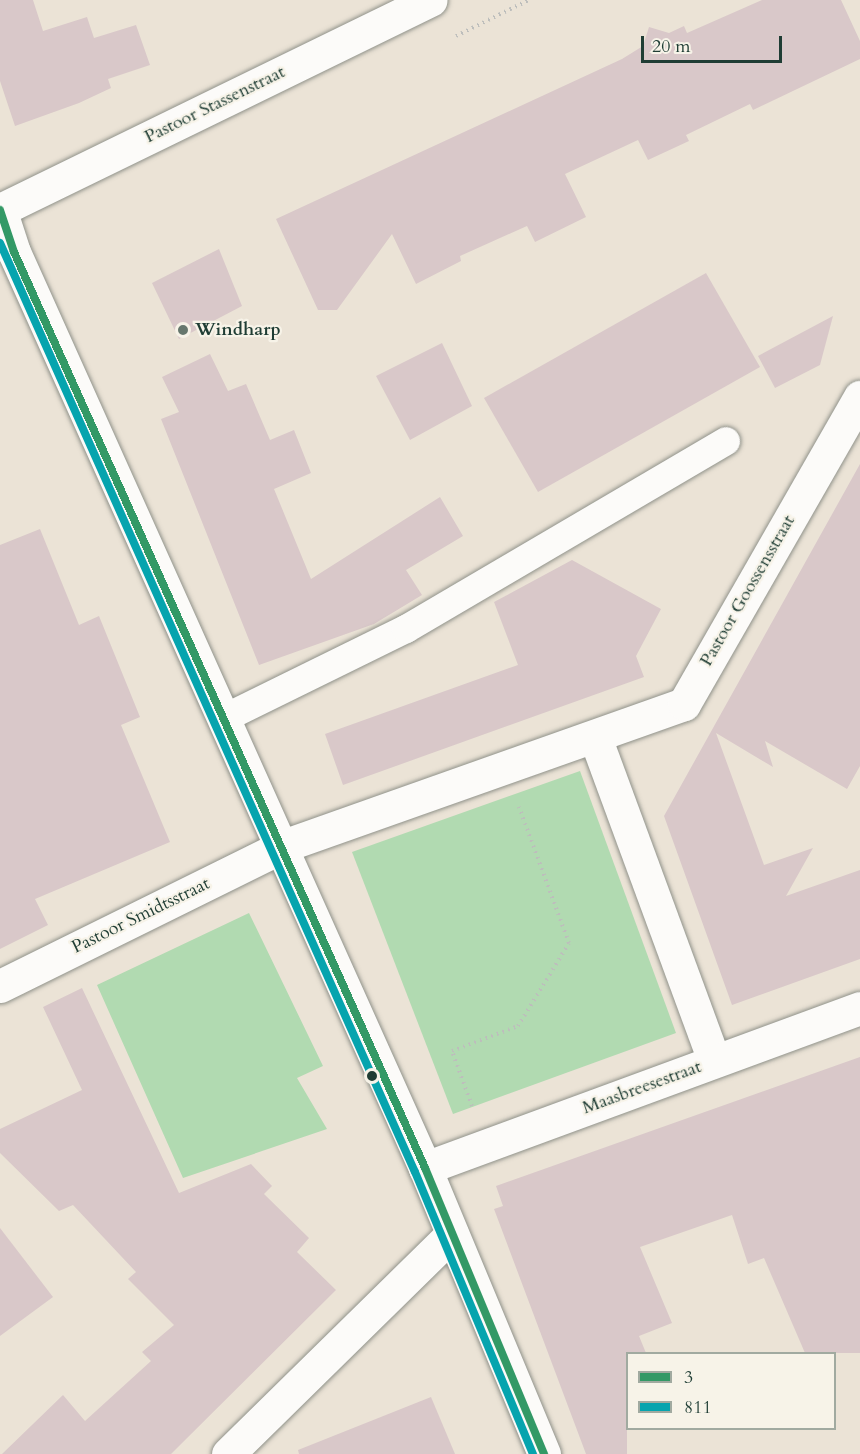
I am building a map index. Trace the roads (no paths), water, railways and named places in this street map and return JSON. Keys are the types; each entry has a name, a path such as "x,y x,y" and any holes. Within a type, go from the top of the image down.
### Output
{"street":[{"name":"Pastoor Stassenstraat","path":"0,209 430,0"},
{"path":"0,209 14,252 425,1168 544,1454"},
{"name":"Pastoor Goossensstraat","path":"282,846 684,704 860,397"},
{"path":"595,737 714,1061"},
{"name":"Pastoor Smidtsstraat","path":"0,986 282,846"},
{"name":"Maasbreesestraat","path":"425,1168 860,1008"},
{"path":"228,1454 452,1234"}],"lane":[{"path":"225,718 406,629 726,441"}],"place":[{"name":"Windharp","path":"183,330"}]}
